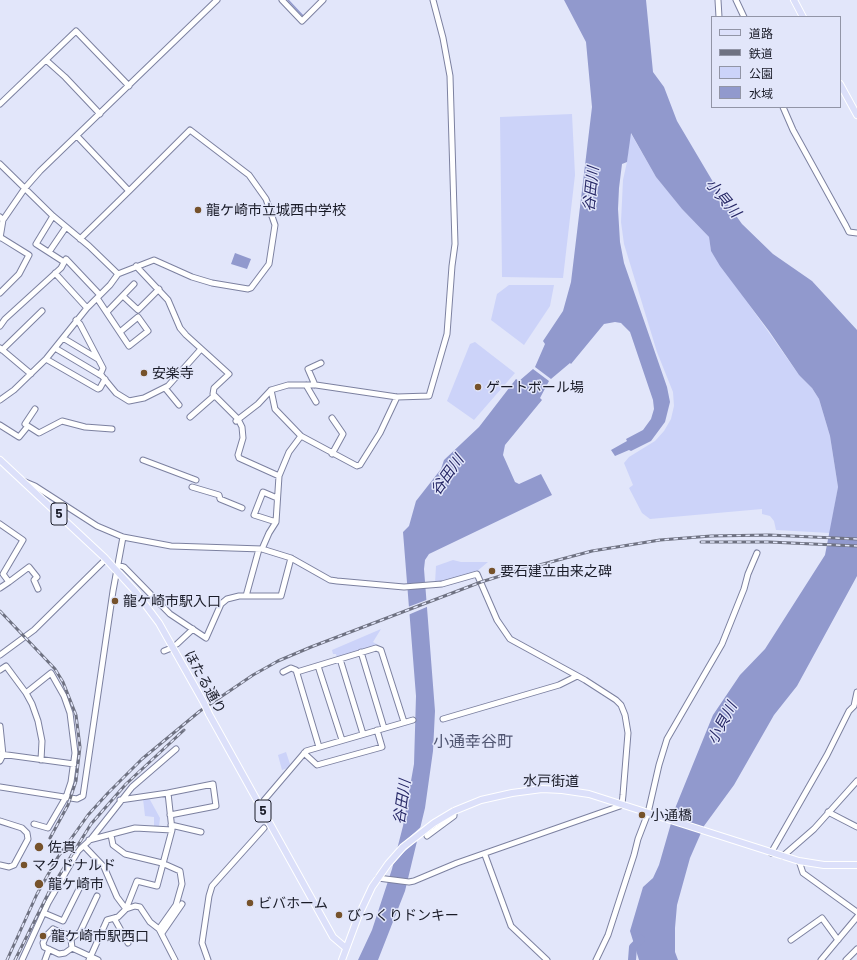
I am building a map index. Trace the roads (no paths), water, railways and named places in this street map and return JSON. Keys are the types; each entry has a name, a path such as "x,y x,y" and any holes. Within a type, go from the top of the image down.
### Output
{"main road":[{"path":"794,0 801,16"},
{"path":"841,86 857,115"},
{"name":"ほたる通り","path":"0,460 106,560 117,567 158,623 204,703 333,937 346,948"},
{"name":"水戸街道","path":"342,960 363,906 378,878 388,864 415,836 434,823 454,811 496,796 542,789 589,794 799,861 824,865 857,865"}],"street":[{"path":"0,293 19,274 29,255 0,238 2,218 40,171 78,136 217,0"},
{"path":"282,0 302,21 323,0"},
{"path":"237,420 258,404 271,390 288,385 315,385 398,398 429,396 448,334 452,266 455,244 453,128 450,76 443,38 433,0"},
{"path":"718,0 719,16"},
{"path":"736,0 744,16"},
{"path":"0,104 76,31 129,86"},
{"path":"46,60 65,77 100,114"},
{"path":"783,108 793,130 849,232 857,232"},
{"path":"0,400 31,374 46,359 76,320 118,274 154,260 176,271 199,279 250,288 270,262 275,225 266,199 249,175 190,130 80,239"},
{"path":"78,136 129,191"},
{"path":"0,164 53,216 89,246 118,274"},
{"path":"53,216 36,244 64,262"},
{"path":"49,252 66,227"},
{"path":"1,324 55,273 66,259 99,296 107,312 129,346 148,331 138,317 120,332"},
{"path":"136,266 159,289 172,305 180,328 229,374 214,388 214,396 237,420 243,432 239,458 279,476"},
{"path":"55,273 87,308"},
{"path":"107,312 134,284"},
{"path":"123,296 138,310 159,289"},
{"path":"31,374 1,349 42,311"},
{"path":"76,320 80,324 99,360 103,370 100,375"},
{"path":"63,338 99,360"},
{"path":"55,348 100,375 105,379 116,394 129,401 144,398 165,388 201,349"},
{"path":"46,359 98,389 105,379"},
{"path":"315,385 308,370 321,363"},
{"path":"306,385 316,402"},
{"path":"165,388 179,405"},
{"path":"271,390 275,409 301,436 332,454 357,466 360,465 380,433 398,398"},
{"path":"190,417 214,396"},
{"path":"35,409 25,424 39,433 62,420 85,427 112,429"},
{"path":"332,418 343,434 332,454"},
{"path":"0,425 19,437 28,426"},
{"path":"246,596 260,549 268,533 276,522 279,476 289,452 301,436"},
{"path":"143,460 196,480"},
{"path":"22,481 35,486 97,526 123,537 171,546 260,549 291,558 330,580 404,587 429,585 477,574 497,620 510,639 577,676 616,700 625,715 628,733 622,804 611,810 572,822 409,882 378,878"},
{"path":"192,487 219,495 220,499 242,508"},
{"path":"276,522 254,515 263,492 277,498"},
{"path":"0,524 23,540 3,574 9,582"},
{"path":"0,787 80,799 84,793 117,567 123,537"},
{"path":"596,960 608,935 638,839 648,813 659,765 667,739 722,644 757,553"},
{"path":"117,567 124,567 170,614 206,638 221,604 227,599 246,596 281,596 291,558"},
{"path":"0,655 34,630 106,560"},
{"path":"0,588 29,567 37,577 34,580 38,589"},
{"path":"177,644 193,629"},
{"path":"297,672 376,648 381,650 404,722"},
{"path":"361,652 384,728"},
{"path":"340,659 363,734"},
{"path":"0,670 6,666 26,693 32,704 38,721 42,741 41,760"},
{"path":"318,666 342,740"},
{"path":"283,672 291,668 297,672 319,747"},
{"path":"26,693 51,673 64,696 70,713 75,741 74,764 66,797 48,828 34,824"},
{"path":"443,719 559,685 577,676"},
{"path":"771,853 827,755 849,712 855,706 857,692"},
{"path":"260,805 304,753 342,740 413,720"},
{"path":"0,726 0,761"},
{"path":"304,753 317,765 382,746 377,730"},
{"path":"22,960 44,913 70,863 78,851 90,840 120,800 132,787 176,749"},
{"path":"1,754 74,764"},
{"path":"783,856 857,781"},
{"path":"120,800 168,793 213,784 216,806 170,815"},
{"path":"90,958 107,920 118,917 126,908 136,881 157,886 171,828 168,793"},
{"path":"427,836 454,816 454,811"},
{"path":"828,812 857,827"},
{"path":"0,821 22,828 27,833 28,839 14,865 10,867 0,865"},
{"path":"90,840 135,828 171,828 201,832"},
{"path":"208,960 202,943 209,896 212,886 264,828"},
{"path":"111,835 113,845 125,854 162,863 180,871 182,884 176,905 160,931"},
{"path":"84,846 104,867 117,897 126,908"},
{"path":"485,855 511,926 548,960"},
{"path":"799,861 803,873 857,912"},
{"path":"44,913 63,921 83,881"},
{"path":"71,939 80,932 97,896"},
{"path":"160,931 182,904"},
{"path":"126,908 135,906 140,907 150,922 160,931 175,960"},
{"path":"821,960 857,917"},
{"path":"114,918 128,943"},
{"path":"791,940 822,918 838,940"},
{"path":"54,929 66,934 71,939 72,948 65,953 59,954 44,947 43,943 51,930 54,929"},
{"path":"72,948 90,958 98,960"},
{"path":"44,960 49,949"},
{"path":"846,960 857,949"},
{"path":"65,953 66,960"}],"water":[{"path":"564,0 646,0 653,72 664,87 677,121 719,192 742,224 773,254 812,281 857,330 857,576 797,686 774,715 734,785 704,826 690,858 677,905 675,952 678,960 639,960 630,931 643,887 653,878 659,865 676,806 713,715 740,675 765,649 825,555 838,487 830,436 819,399 812,388 799,375 769,331 720,266 711,251 709,237 682,209 656,177 631,133 627,162 622,164 619,188 618,209 620,242 624,263 667,387 670,402 665,422 651,441 631,451 629,450 615,456 611,450 627,441 626,439 643,430 651,419 654,409 653,400 630,332 621,323 615,322 604,324 571,364 570,363 551,379 535,367 545,344 543,341 563,311 571,282 592,107 586,42"},
{"path":"235,253 251,259 247,269 231,264"},
{"name":"谷田川","path":"533,369 549,381 540,398 542,400 505,445 503,455 515,482 519,484 541,474 552,495 429,554 425,560 424,569 435,711 433,751 425,808 405,891 378,960 358,960 372,930 392,869 403,826 414,764 416,696 403,532 409,526 416,501 441,469 444,460 479,427 516,379 519,381"}],"waterway":[{"path":"288,0 304,17"},
{"path":"632,960 633,947 641,939"}],"railway":[{"path":"7,960 37,894 58,857 88,815 142,759 200,711 253,675 278,661 481,582 592,551 660,540 711,536 769,535 857,539"},
{"path":"701,542 769,542 857,546"},
{"path":"0,611 55,669 63,682 76,715 80,747 76,781 68,805 50,838"},
{"path":"15,960 50,890 91,824 126,784 184,730"}],"place":[{"name":"龍ケ崎市立城西中学校","path":"198,210"},
{"name":"安楽寺","path":"144,373"},
{"name":"ゲートボール場","path":"478,387"},
{"name":"要石建立由来之碑","path":"492,571"},
{"name":"龍ケ崎市駅入口","path":"115,601"},
{"name":"小通橋","path":"642,815"},
{"name":"佐貫","path":"39,847"},
{"name":"マクドナルド","path":"24,865"},
{"name":"龍ケ崎市","path":"39,884"},
{"name":"ビバホーム","path":"250,903"},
{"name":"びっくりドンキー","path":"339,915"},
{"name":"龍ケ崎市駅西口","path":"43,936"}],"district":[{"name":"小通幸谷町","path":"473,742"}],"water label":[{"name":"小貝川","path":"723,198"},
{"name":"小貝川","path":"722,723"}]}
